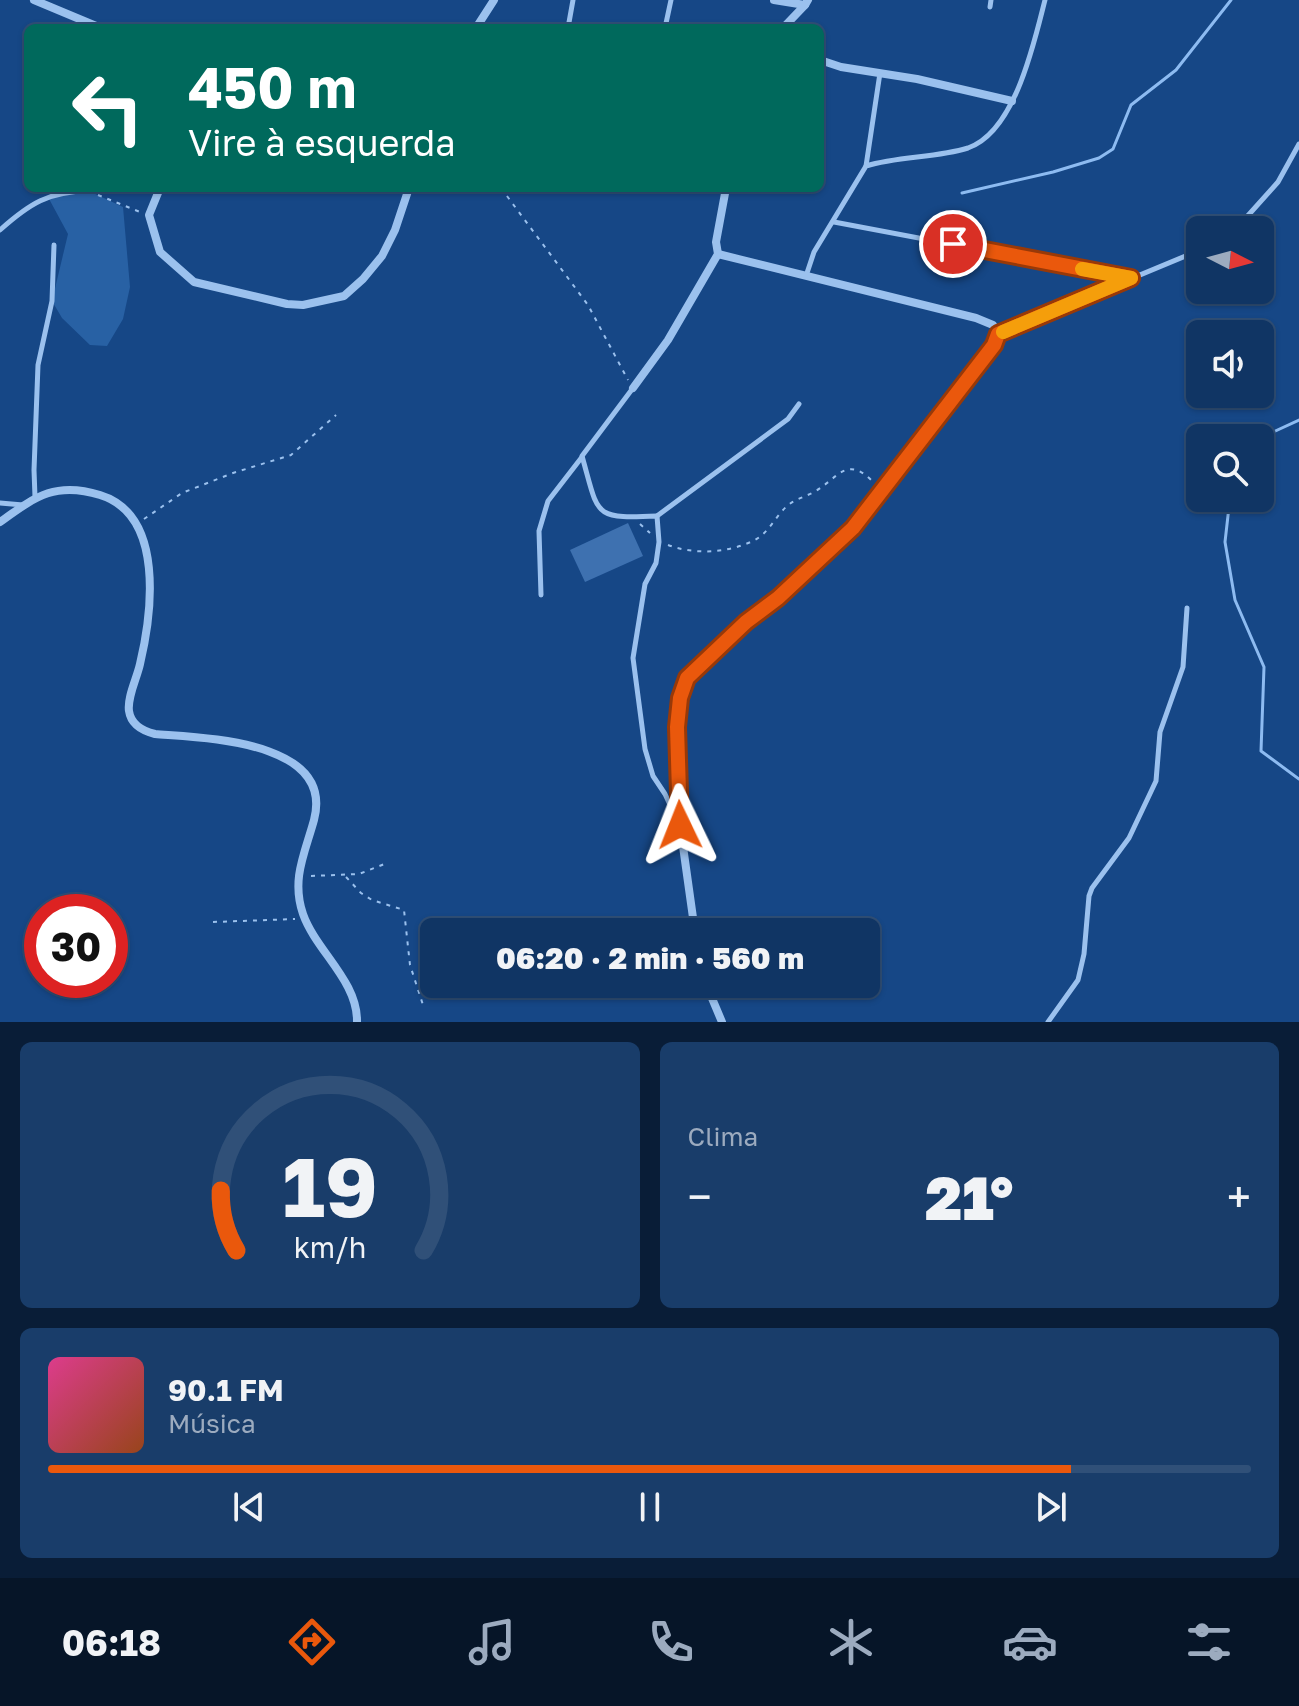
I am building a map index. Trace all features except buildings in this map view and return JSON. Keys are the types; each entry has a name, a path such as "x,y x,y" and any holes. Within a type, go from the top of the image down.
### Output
{"street":[{"path":"34,0 91,24"},
{"path":"479,24 494,0"},
{"path":"774,0 807,2"},
{"path":"787,24 807,2"},
{"path":"824,61 1012,101"},
{"path":"158,192 149,215 160,252 194,282 303,305 344,296 363,279 382,256 408,192"},
{"path":"633,388 668,340 718,254 716,242 725,192"},
{"path":"693,918 680,825 677,727 680,698 687,678 853,528 994,345 998,334 993,325 976,318 807,273 718,254"},
{"path":"0,522 35,497 59,489 82,489 113,499 136,524 145,544 149,565 150,598 129,712 141,730 255,746 282,755 299,767 309,782 317,807 297,876 299,898 304,918 351,994 357,1022"},
{"path":"712,998 722,1022"}],"lane":[{"path":"569,24 573,0"},
{"path":"666,24 671,0"},
{"path":"990,7 991,0"},
{"path":"866,166 892,158 966,149 984,142 998,126 1012,101 1045,0"},
{"path":"807,273 814,252 866,166 880,72"},
{"path":"1248,216 1278,182 1299,144"},
{"path":"0,230 23,210 48,196 65,192"},
{"path":"834,222 1131,278"},
{"path":"35,497 38,365 52,301 54,245"},
{"path":"998,334 1186,257"},
{"path":"541,595 539,531 548,501 633,388"},
{"path":"582,456 597,508 610,517 657,516 788,419 799,404"},
{"path":"0,503 23,505"},
{"path":"657,516 659,542 656,563 645,584 633,658 645,749 653,776 680,825"},
{"path":"1048,1022 1078,980 1092,888 1129,838 1156,781 1160,732 1183,667 1187,608"}],"path":[{"path":"92,192 149,215"},
{"path":"504,192 588,305 633,388"},
{"path":"136,524 182,493 291,455 336,415"},
{"path":"632,517 659,542 681,550 714,551 755,540 786,507 815,491 843,469 856,469 868,475 882,491"},
{"path":"297,876 346,877 387,863"},
{"path":"346,877 372,900 404,910 410,965 424,1008"},
{"path":"213,922 304,918"}],"shaded area":[{"path":"91,192 123,207 130,287 123,319 107,346 90,345 62,318 52,301 68,234 48,197"}],"waterway":[{"path":"962,193 1053,172 1099,158 1113,149 1131,105 1176,70 1231,0"},
{"path":"1274,432 1299,420"},
{"path":"1228,512 1225,542 1235,600 1264,667 1261,751 1299,779"}],"slow traffic":[{"path":"1003,332 1131,278 1082,269"}],"route":[{"path":"680,825 677,727 680,698 687,678 853,528 994,345 998,334 1131,278 953,244"}]}
